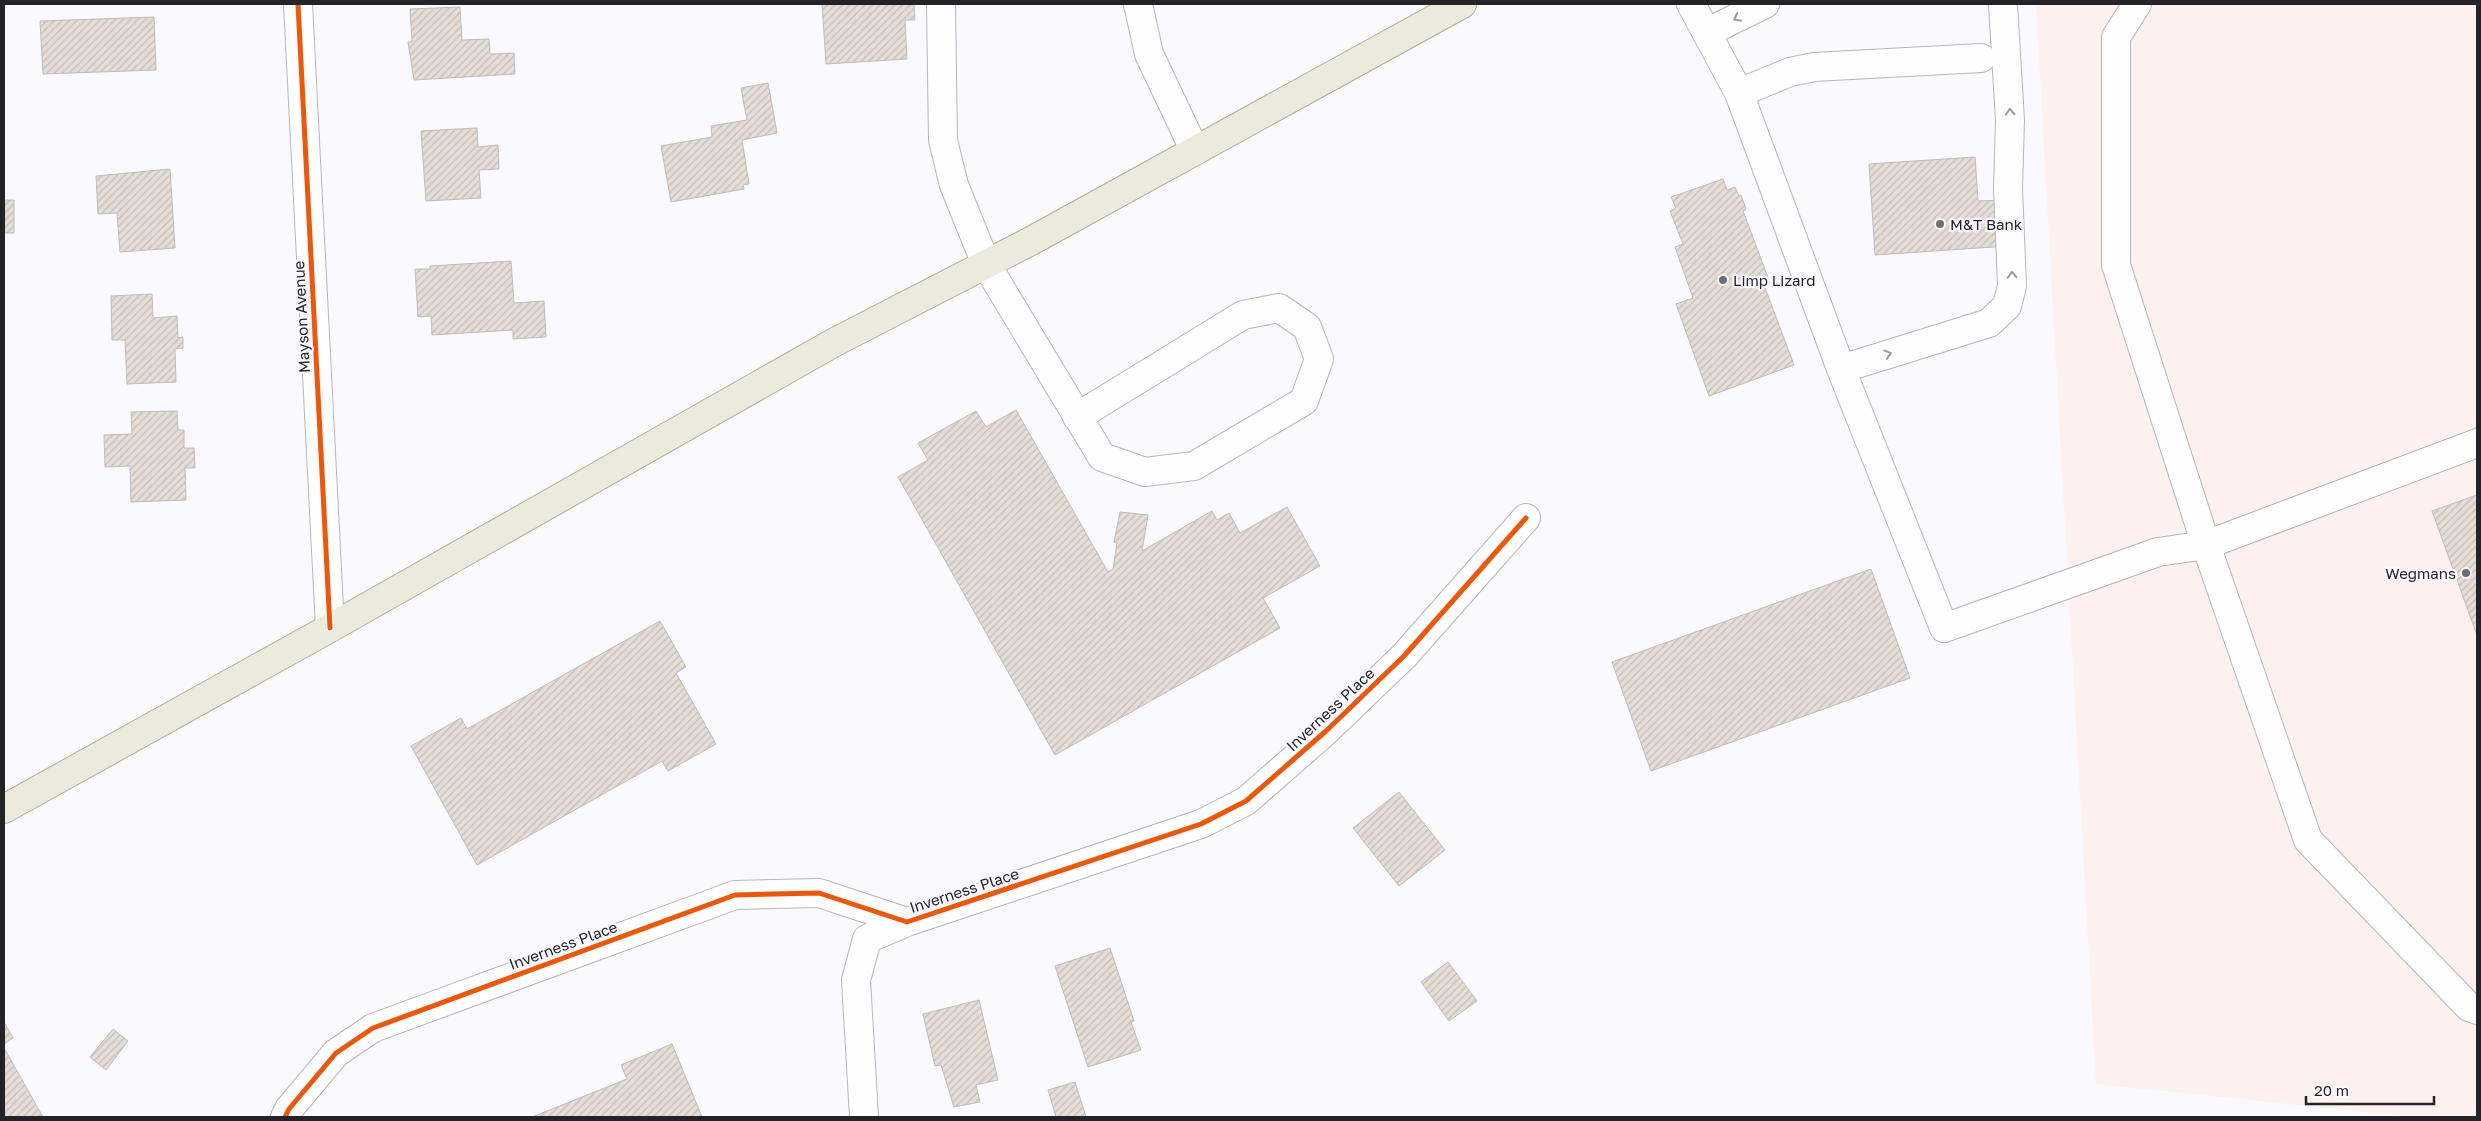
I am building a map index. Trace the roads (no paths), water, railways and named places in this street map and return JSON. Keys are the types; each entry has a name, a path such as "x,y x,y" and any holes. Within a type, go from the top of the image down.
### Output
{"main road":[{"path":"4,809 330,628 835,342 986,264 1462,4"}],"street":[{"name":"Mayson Avenue","path":"298,4 330,628"},
{"path":"941,4 943,140 954,185 986,264 1077,417 1102,457 1145,472 1194,466 1304,401 1319,359 1307,327 1278,308 1243,315 1077,417"},
{"path":"1138,4 1150,54 1195,151"},
{"path":"1691,4 1708,32 1739,94 1841,369 1944,628 2158,552 2206,545 2477,443"},
{"path":"1708,32 1765,4"},
{"path":"1841,369 1989,323 2007,306 2012,286 2008,188 2010,120 2003,4"},
{"path":"2137,4 2116,37 2116,265 2206,545 2308,840 2469,1007 2477,1010"},
{"path":"1739,94 1790,72 1814,66 1981,58"},
{"name":"Inverness Place","path":"285,1117 289,1109 336,1053 372,1028 735,895 818,893 907,922 1201,824 1246,801 1326,731 1404,656 1526,518"},
{"path":"864,1117 856,980 867,939 907,922"}],"place":[{"name":"M&T Bank","path":"1940,224"},
{"name":"Limp Lizard","path":"1723,280"},
{"name":"Wegmans","path":"2466,573"}]}
